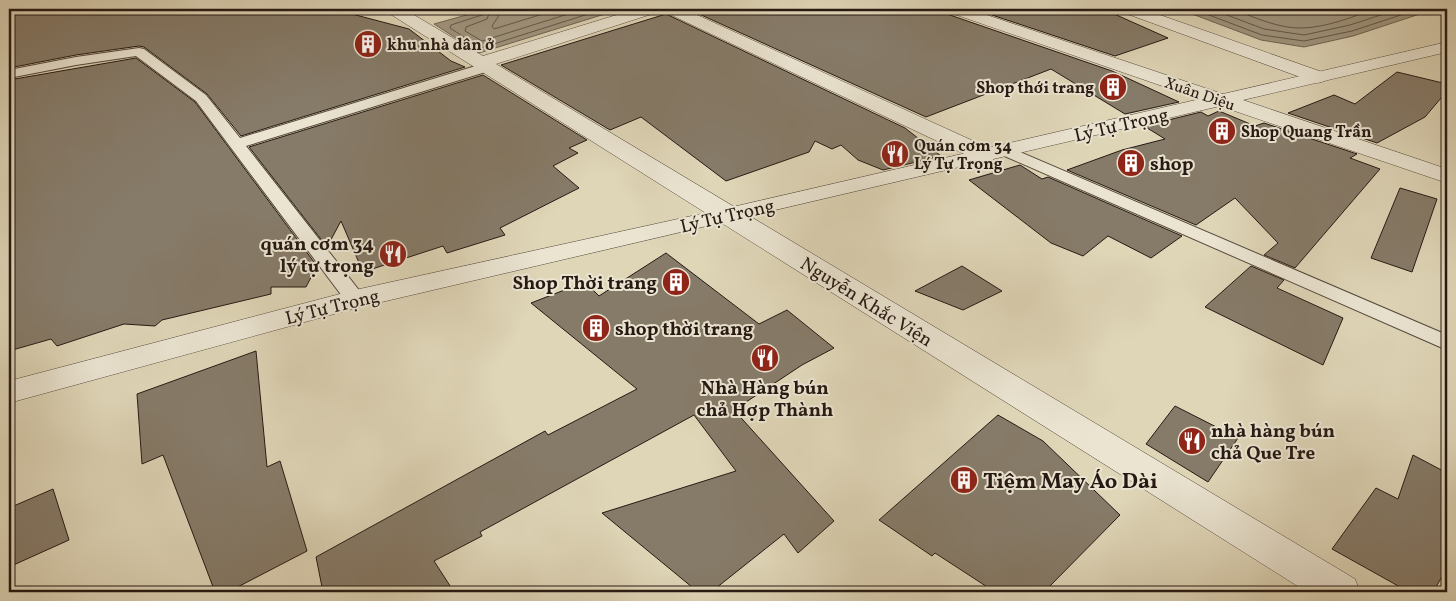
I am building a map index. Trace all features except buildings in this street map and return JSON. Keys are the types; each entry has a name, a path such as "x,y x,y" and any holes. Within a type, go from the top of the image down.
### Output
{"street":[{"name":"Nguyễn Khắc Viện","path":"393,9 1340,592"},
{"path":"484,65 652,9"},
{"path":"671,9 995,153"},
{"name":"Xuân Diệu","path":"954,9 1447,176"},
{"path":"1128,9 1318,77"},
{"name":"Lý Tự Trọng","path":"9,392 355,299 728,216 1447,47"}],"lane":[{"path":"9,10 16,9"},
{"path":"9,74 76,61 138,52 201,98 355,299"},
{"path":"236,144 484,65"},
{"path":"995,153 1447,343"}],"water":[{"path":"488,9 621,9 479,53 434,24"},
{"path":"1179,9 1435,9 1353,36 1304,47 1261,40"}],"place":[{"name":"khu nhà dân ở","path":"368,44"},
{"name":"Shop thới trang","path":"1113,87"},
{"name":"Shop Quang Trần","path":"1222,131"},
{"name":"Quán cơm 34 Lý Tự Trọng","path":"895,154"},
{"name":"shop","path":"1131,163"},
{"name":"quán cơm 34 lý tự trọng","path":"393,254"},
{"name":"Shop Thời trang","path":"676,282"},
{"name":"shop thời trang","path":"596,328"},
{"name":"Nhà Hàng bún chả Hợp Thành","path":"765,358"},
{"name":"nhà hàng bún chả Que Tre","path":"1192,441"},
{"name":"Tiệm May Áo Dài","path":"964,480"}]}
